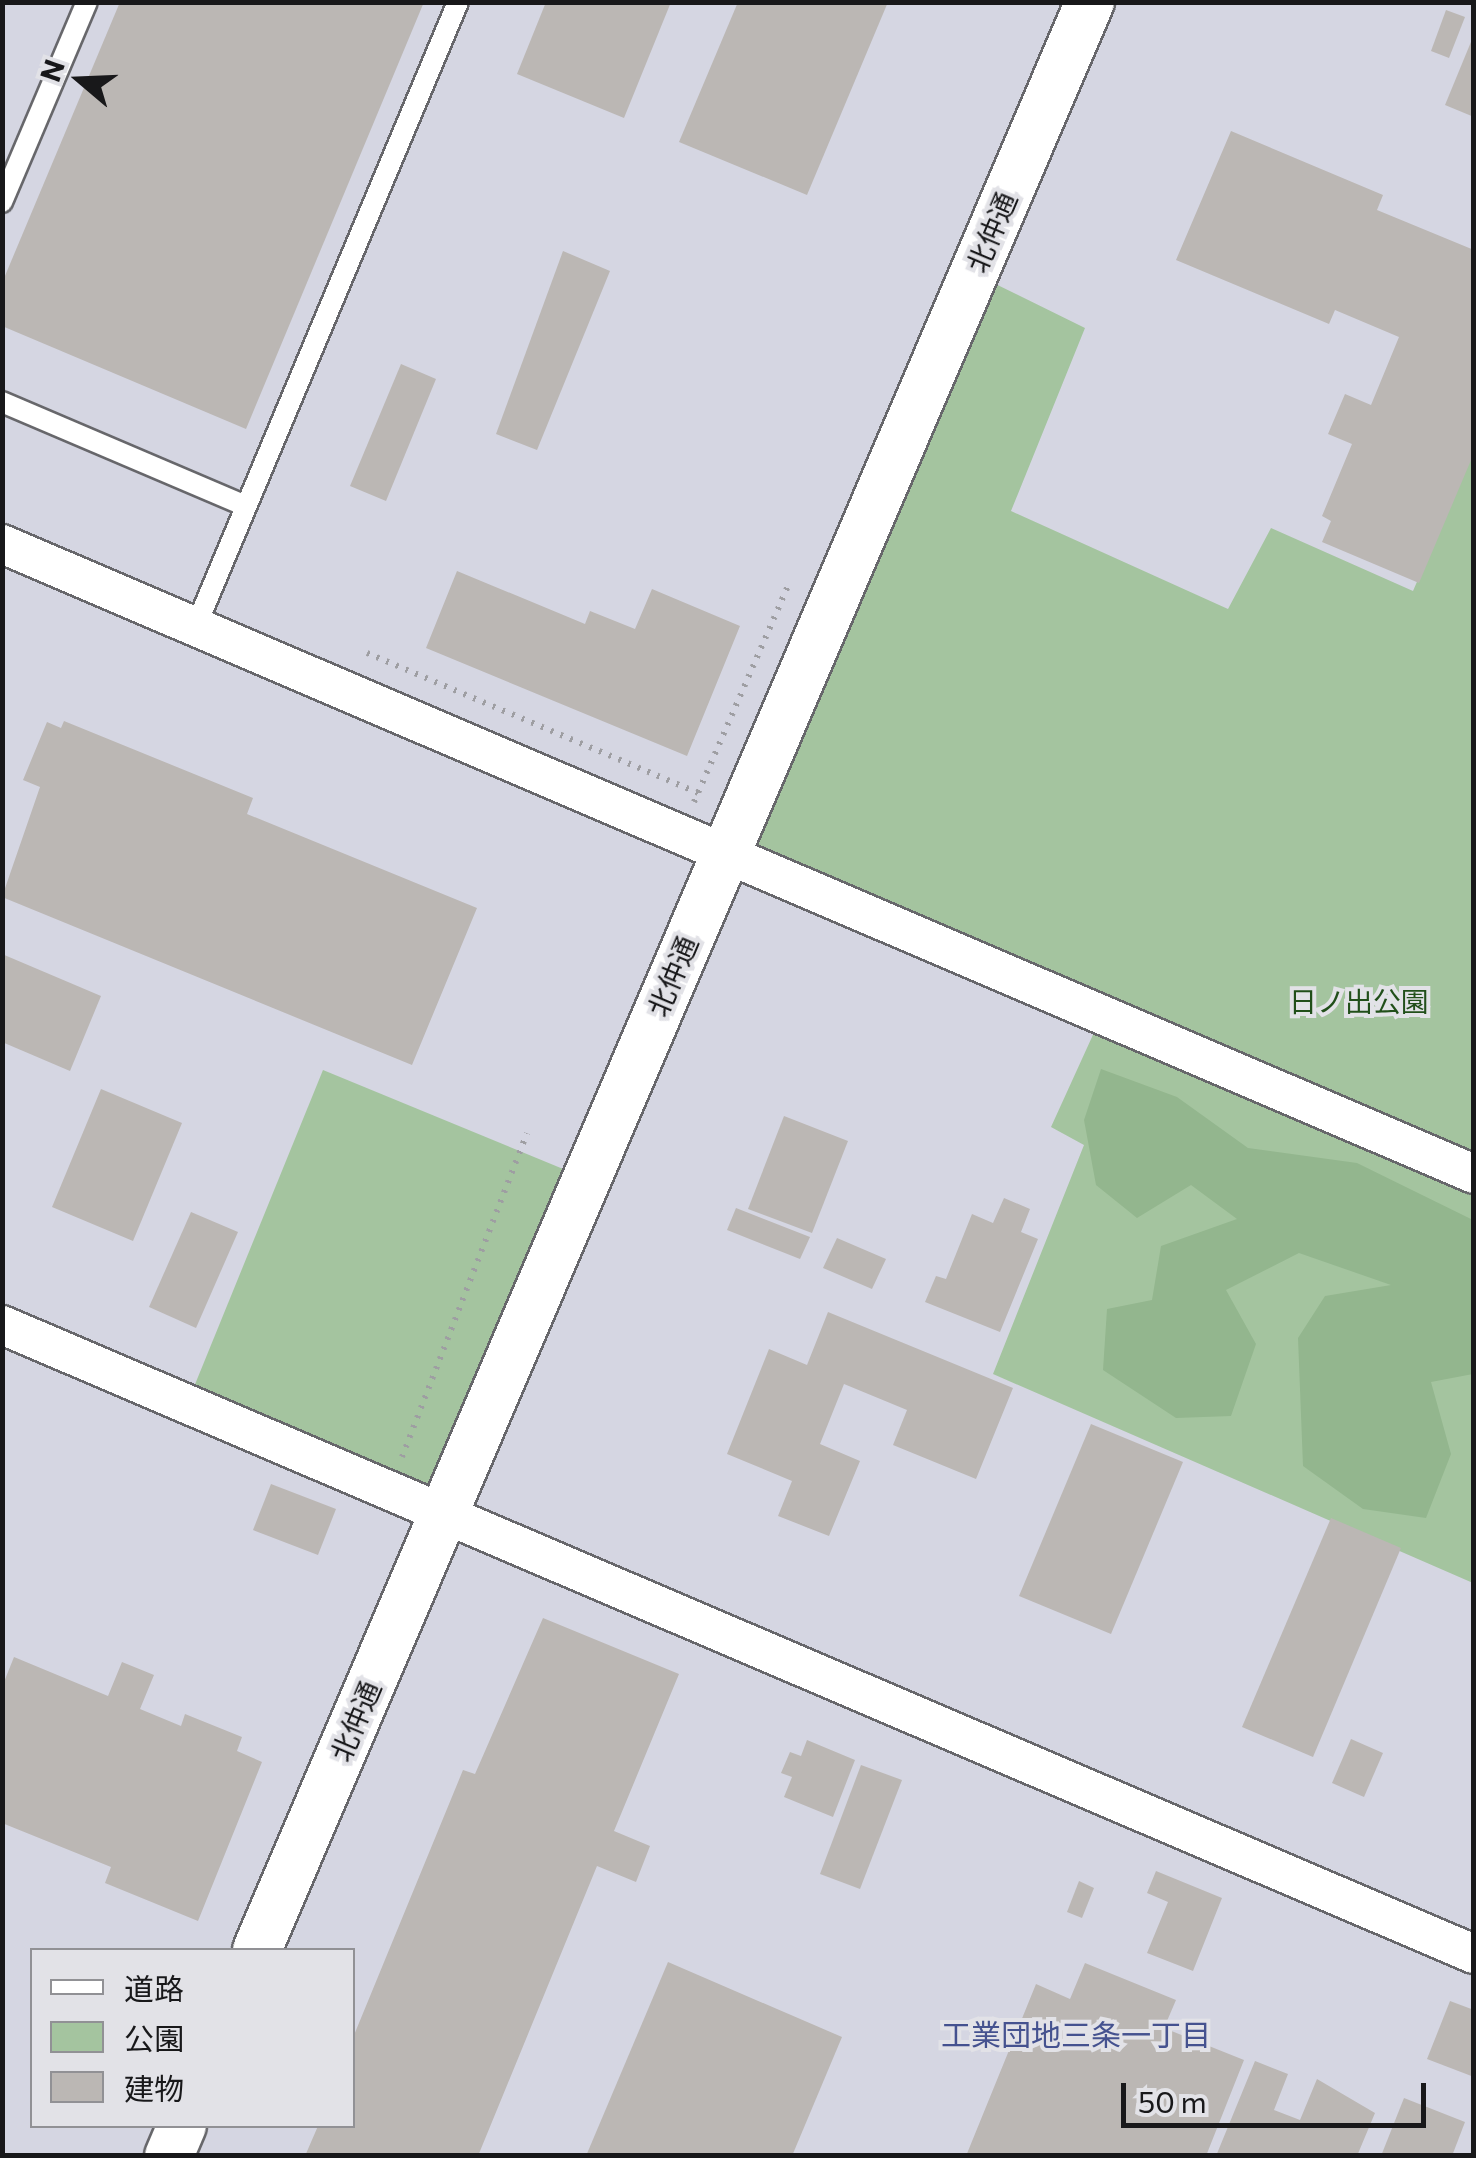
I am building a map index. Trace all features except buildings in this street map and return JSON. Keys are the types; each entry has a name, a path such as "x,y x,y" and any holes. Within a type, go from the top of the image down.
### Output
{"street":[{"name":"北仲通","path":"258,1948 1090,2"},
{"path":"2,544 1474,1174"},
{"path":"2,1325 1474,1954"},
{"path":"169,2156 181,2128"}],"lane":[{"path":"2,202 86,2"},
{"path":"196,626 458,2"},
{"path":"2,402 246,506"}],"path":[{"path":"389,1490 527,1133"}],"shaded area":[{"path":"3,3 1473,3 1473,2155 3,2156"}],"green space":[{"name":"日ノ出公園","path":"973,273 1085,328 1011,511 1228,609 1271,528 1413,591 1473,452 1473,1583 993,1374 1084,1145 1051,1127 1102,1015 725,853"},
{"path":"1101,1069 1177,1097 1248,1148 1357,1163 1473,1220 1473,1374 1431,1382 1451,1454 1426,1518 1363,1509 1303,1466 1298,1338 1325,1296 1391,1285 1299,1253 1226,1290 1256,1344 1231,1416 1176,1418 1103,1370 1107,1309 1152,1300 1161,1246 1237,1219 1191,1185 1137,1218 1096,1185 1084,1120"},
{"path":"323,1070 585,1178 445,1514 187,1404"}],"district":[{"name":"工業団地三条一丁目","path":"1076,2034"}]}
